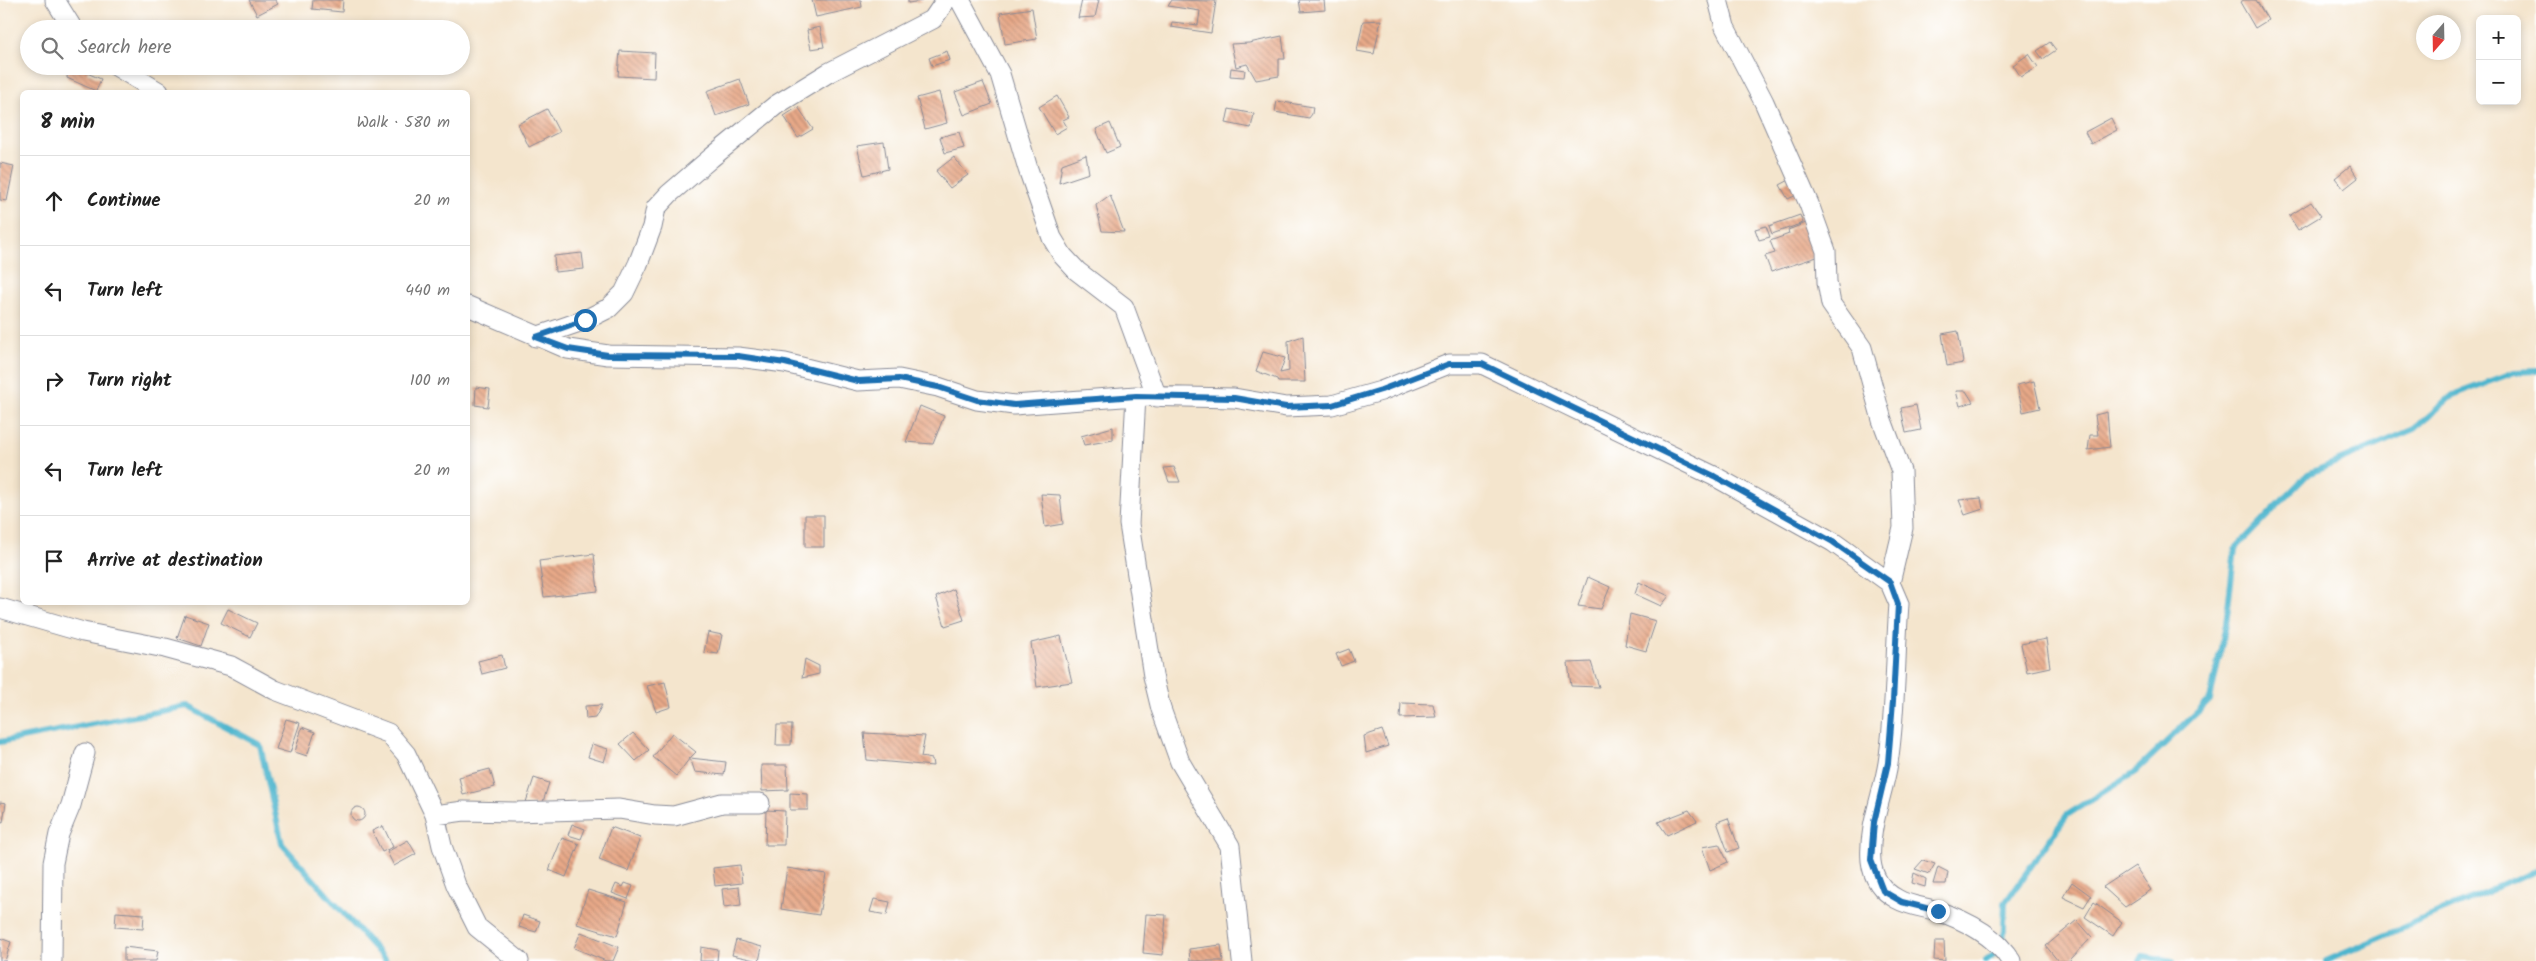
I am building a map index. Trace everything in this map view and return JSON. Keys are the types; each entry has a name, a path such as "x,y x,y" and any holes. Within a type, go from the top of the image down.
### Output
{"street":[{"path":"56,0 68,20"},
{"path":"536,337 585,320 609,308 624,293 641,257 652,227 656,208 710,158 776,106 828,73 934,19 946,0"},
{"path":"960,0 1000,74 1028,170 1052,238 1063,256 1077,271 1124,307 1157,397"},
{"path":"1718,0 1725,27 1764,102 1809,204 1826,251 1831,304 1862,348 1882,420 1901,471 1903,528 1890,582 1898,604 1898,614 1888,763 1874,822 1871,860 1874,871 1883,891 1902,902 1938,911 1973,926 2003,948 2011,961"},
{"path":"131,75 156,90"},
{"path":"470,307 510,323 536,337 568,349 608,355 738,356 785,363 858,381 899,379 938,387 977,400 1014,405 1136,396 1234,398 1286,407 1332,405 1381,390 1449,364 1482,364 1714,476 1833,542 1890,582"},
{"path":"1136,396 1129,524 1153,676 1161,709 1180,762 1230,846 1242,961"},
{"path":"0,608 83,632 165,648 231,666 275,690 388,733 406,754 435,815 442,846 453,878 477,927 520,961"},
{"path":"52,961 53,863 59,834 71,805 85,753"},
{"path":"435,815 464,811 514,812 619,809 674,816 722,803 760,803"}],"building":[{"path":"249,0 275,0 278,4 257,15"},
{"path":"313,0 343,0 342,12 312,9"},
{"path":"812,0 861,0 862,7 816,17"},
{"path":"908,0 922,0 922,1 908,3"},
{"path":"1082,0 1099,0 1095,17 1078,18"},
{"path":"1172,0 1216,1 1211,33 1171,27 1172,22 1198,25 1200,11 1168,6"},
{"path":"1299,0 1324,0 1325,10 1301,12"},
{"path":"2256,0 2268,20 2255,28 2240,2"},
{"path":"1032,8 1037,39 1005,44 1000,13"},
{"path":"1381,20 1374,54 1357,51 1363,21"},
{"path":"820,27 824,47 811,49 807,30"},
{"path":"1282,36 1285,59 1279,59 1279,76 1256,80 1247,64 1236,67 1231,44 1249,43"},
{"path":"2050,42 2056,50 2043,59 2037,51"},
{"path":"620,51 655,53 654,78 618,76"},
{"path":"947,51 950,60 932,66 929,58"},
{"path":"2029,54 2038,67 2021,77 2013,65"},
{"path":"1231,68 1245,70 1244,77 1230,76"},
{"path":"67,75 92,75 101,79 96,90 94,90 67,78"},
{"path":"740,79 749,104 716,116 707,91"},
{"path":"983,82 992,104 964,115 955,92"},
{"path":"939,92 947,123 925,129 917,98"},
{"path":"1057,96 1069,117 1063,120 1067,127 1055,134 1039,107"},
{"path":"1277,101 1313,107 1312,114 1309,118 1275,112"},
{"path":"798,107 813,129 798,138 784,116"},
{"path":"547,109 559,132 529,147 518,124"},
{"path":"1229,109 1254,114 1251,128 1226,123"},
{"path":"2111,118 2117,130 2091,144 2085,132"},
{"path":"1110,123 1120,147 1106,153 1096,129"},
{"path":"959,132 964,148 945,153 940,137"},
{"path":"884,142 888,169 864,175 857,146"},
{"path":"1086,155 1089,173 1059,183 1062,164"},
{"path":"954,157 968,175 950,188 936,171"},
{"path":"0,163 14,166 7,201 0,200"},
{"path":"2350,166 2358,178 2344,189 2335,178"},
{"path":"1795,177 1803,192 1788,199 1780,185"},
{"path":"1110,195 1124,232 1102,231 1096,205"},
{"path":"2311,202 2321,216 2298,230 2289,216"},
{"path":"1800,215 1803,223 1772,234 1769,226"},
{"path":"1803,216 1823,255 1771,272 1765,256 1775,253 1770,241 1789,234 1788,230 1806,223"},
{"path":"1766,226 1770,237 1759,240 1755,229"},
{"path":"582,253 584,269 555,272 554,256"},
{"path":"1958,331 1963,363 1947,366 1942,334"},
{"path":"1303,336 1305,382 1278,382 1277,379 1256,371 1263,352 1285,358 1280,373 1289,371 1288,341"},
{"path":"2034,381 2040,408 2023,412 2017,385"},
{"path":"476,387 490,389 488,407 475,405"},
{"path":"1956,391 1966,391 1973,402 1960,406"},
{"path":"1916,405 1921,430 1906,433 1901,408"},
{"path":"920,406 944,416 933,444 906,442"},
{"path":"2107,412 2110,447 2088,450 2090,435 2098,435 2095,415"},
{"path":"1113,427 1113,440 1084,445 1081,436"},
{"path":"1174,467 1180,482 1169,482 1164,468"},
{"path":"1041,494 1060,495 1063,524 1045,527"},
{"path":"1981,498 1983,509 1965,515 1959,500"},
{"path":"805,515 824,515 824,547 805,547"},
{"path":"594,554 598,591 544,597 539,561"},
{"path":"1588,577 1610,587 1601,609 1578,606"},
{"path":"1639,582 1669,596 1661,606 1635,594"},
{"path":"954,589 964,620 945,626 936,597"},
{"path":"228,609 257,623 250,637 221,623"},
{"path":"1630,614 1656,621 1646,651 1625,645"},
{"path":"185,615 209,623 201,646 177,638"},
{"path":"708,632 722,635 718,654 704,652"},
{"path":"1061,636 1072,682 1037,687 1031,643"},
{"path":"2046,639 2050,667 2027,672 2021,644"},
{"path":"1349,649 1354,661 1341,666 1336,654"},
{"path":"502,655 505,668 482,674 478,661"},
{"path":"805,659 819,666 819,674 802,678"},
{"path":"1591,662 1599,687 1571,686 1568,663"},
{"path":"665,682 671,707 656,712 647,686"},
{"path":"1401,703 1433,704 1436,717 1400,718"},
{"path":"602,705 595,718 586,719 585,706"},
{"path":"286,719 300,723 290,753 276,749"},
{"path":"777,725 792,725 791,745 776,745"},
{"path":"302,727 315,732 307,756 295,752"},
{"path":"1382,730 1388,746 1366,753 1364,736"},
{"path":"633,733 649,750 636,761 620,744"},
{"path":"672,733 696,752 676,776 653,757"},
{"path":"864,733 925,736 921,757 932,759 933,766 867,760"},
{"path":"592,744 608,749 604,762 588,757"},
{"path":"690,758 726,762 724,775 695,772"},
{"path":"761,765 787,765 788,790 762,791"},
{"path":"490,769 495,787 463,795 459,777"},
{"path":"534,778 549,783 541,808 526,802"},
{"path":"790,793 808,794 808,810 790,810"},
{"path":"0,802 6,803 3,822 0,821"},
{"path":"358,807 363,809 365,814 363,819 358,821 353,819 351,814 353,809"},
{"path":"766,810 785,811 784,845 765,845"},
{"path":"1689,810 1697,821 1667,835 1658,822"},
{"path":"1728,818 1739,848 1728,852 1717,822"},
{"path":"572,824 585,829 581,839 568,835"},
{"path":"383,826 393,847 382,852 372,831"},
{"path":"611,827 640,838 628,871 599,860"},
{"path":"562,838 579,844 566,877 549,870"},
{"path":"408,840 416,854 394,866 387,852"},
{"path":"1719,844 1728,862 1710,870 1702,847"},
{"path":"1923,860 1935,864 1929,874 1915,869"},
{"path":"740,865 742,883 715,886 713,868"},
{"path":"2135,866 2151,890 2125,907 2103,887"},
{"path":"1938,867 1948,872 1946,884 1933,884"},
{"path":"787,868 826,874 819,915 781,909"},
{"path":"1914,873 1926,879 1925,887 1912,883"},
{"path":"2072,882 2091,896 2084,907 2063,897"},
{"path":"625,883 633,886 628,899 612,893 616,884 623,887"},
{"path":"739,887 741,905 724,907 722,889"},
{"path":"588,890 627,902 617,936 577,924"},
{"path":"874,899 890,902 887,915 870,912"},
{"path":"2094,902 2122,922 2113,936 2085,917"},
{"path":"116,912 144,914 143,929 115,927"},
{"path":"1146,914 1166,915 1163,955 1143,953"},
{"path":"523,915 540,921 536,932 519,927"},
{"path":"2077,920 2092,937 2069,961 2058,961 2046,946"},
{"path":"581,932 619,947 613,961 606,961 574,948"},
{"path":"0,938 11,942 5,961 0,961"},
{"path":"736,940 762,947 759,961 732,955"},
{"path":"1935,941 1944,941 1945,961 1934,960"},
{"path":"1221,945 1223,961 1190,961 1189,949"},
{"path":"124,947 158,951 156,961 124,961"},
{"path":"701,947 718,950 717,961 700,961"}],"waterway":[{"path":"1986,961 2003,948 2005,903 2067,815 2135,772 2210,700 2226,624 2235,549 2308,474 2414,429 2453,395 2515,372 2536,371"},
{"path":"0,742 187,706 260,745 282,844 386,961"},
{"path":"2326,961 2536,870"},
{"path":"2140,961 2143,956 2173,961"}],"route":[{"path":"585,320 536,337 568,349 608,355 675,354 738,356 785,363 858,381 899,379 938,387 977,400 1014,405 1136,396 1234,398 1286,407 1332,405 1381,390 1449,364 1482,364 1714,476 1833,542 1890,582 1898,604 1893,701 1888,763 1874,822 1871,860 1883,891 1902,902 1938,911"}]}
